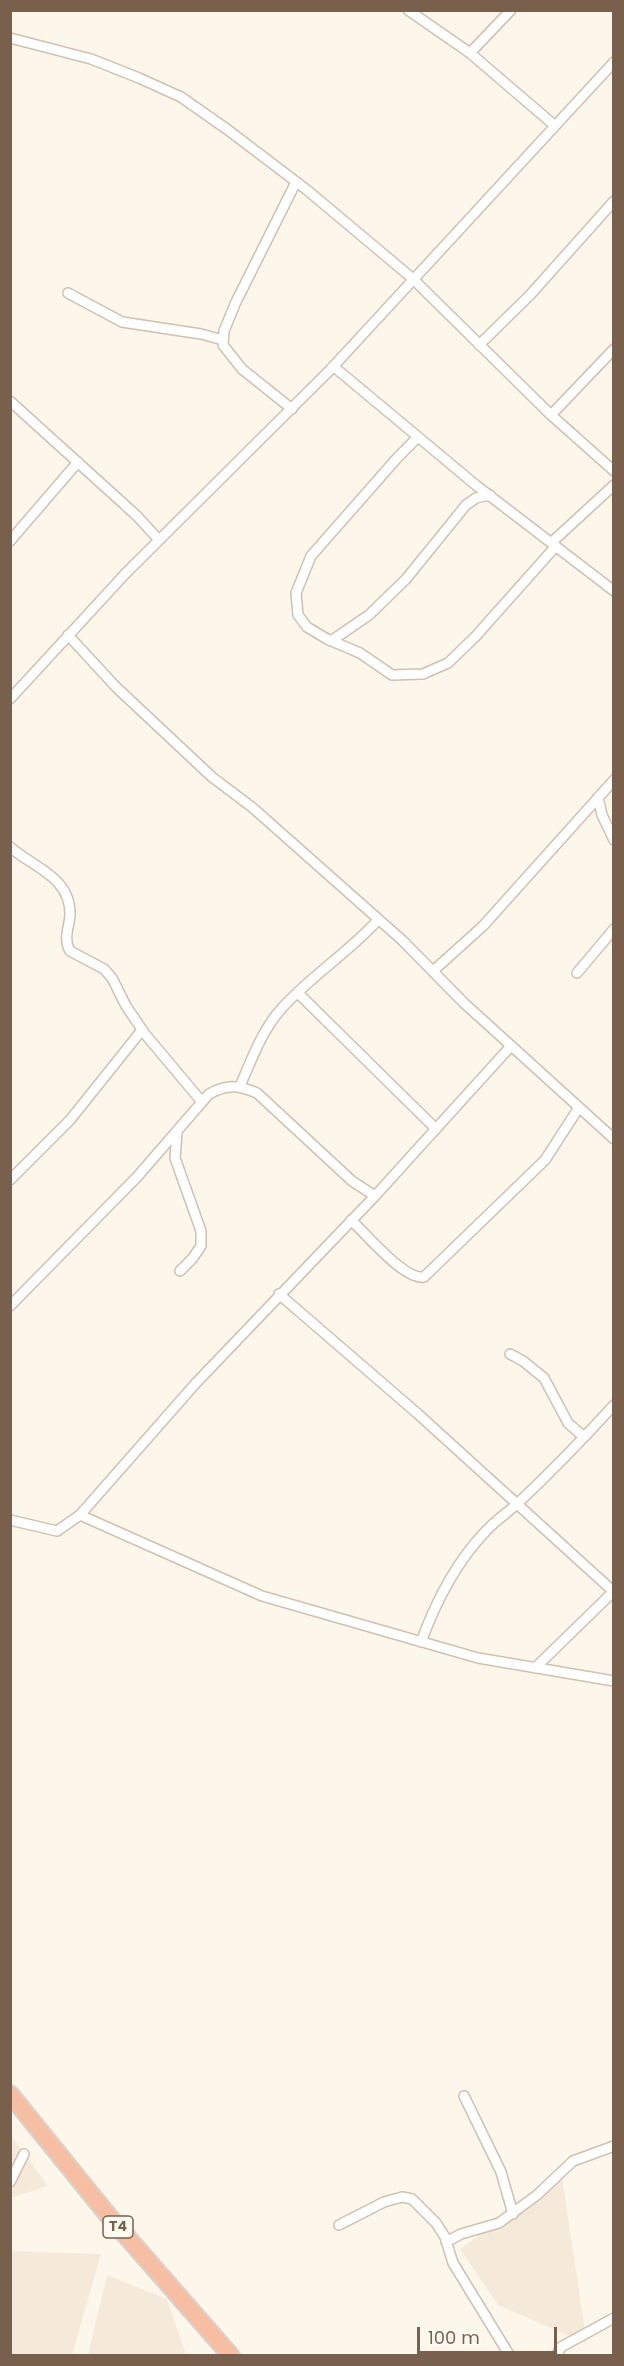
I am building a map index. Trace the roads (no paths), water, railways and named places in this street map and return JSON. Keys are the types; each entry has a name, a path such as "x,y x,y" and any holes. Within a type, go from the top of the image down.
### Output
{"highway":[{"name":"T4","path":"10,2094 107,2214 231,2355"}],"street":[{"path":"408,10 470,53 554,125"},
{"path":"470,53 511,10"},
{"path":"10,38 91,58 181,98 296,182 412,278 551,415 614,471"},
{"path":"11,697 159,540 333,366 614,62"},
{"path":"606,71 614,78"},
{"path":"292,409 242,369 223,345 223,340 235,304 296,182"},
{"path":"479,345 530,295 614,201"},
{"path":"68,294 122,322 201,334 223,340"},
{"path":"551,415 614,349"},
{"path":"333,366 490,495 614,591"},
{"path":"10,401 137,516 159,540"},
{"path":"418,437 311,556 296,593 298,615 307,627 360,653 392,675 423,674 448,663 475,638 554,544 614,485"},
{"path":"10,541 78,462"},
{"path":"332,641 369,615 406,579 466,505 476,498 490,495"},
{"path":"68,635 116,687 212,777 254,808 434,971 578,1109 614,1139"},
{"path":"434,971 483,926 614,780"},
{"path":"598,797 602,815 614,840"},
{"path":"10,847 52,875 62,886 70,908 66,937 70,951 104,969 142,1030 202,1102"},
{"path":"240,1086 259,1042 281,1010 363,937 378,920"},
{"path":"577,973 614,929"},
{"path":"298,993 436,1130"},
{"path":"10,1180 70,1120 142,1030"},
{"path":"10,1520 57,1531 80,1515 196,1383 375,1196 511,1046"},
{"path":"10,1306 68,1250 177,1133 209,1094 224,1086 240,1086 256,1093 271,1104 332,1163 375,1196"},
{"path":"351,1220 405,1272 417,1278 424,1278 545,1160 578,1109"},
{"path":"177,1133 177,1166 201,1231 201,1246 180,1270"},
{"path":"279,1294 418,1414 516,1506 613,1592 535,1668"},
{"path":"510,1354 544,1378 567,1423 584,1437"},
{"path":"421,1642 437,1601 462,1561 486,1530 516,1506 614,1404"},
{"path":"80,1515 262,1596 478,1658 614,1681"},
{"path":"464,2096 501,2172 513,2214"},
{"path":"446,2242 461,2234 499,2223 513,2214 573,2161 614,2146"},
{"path":"10,2182 24,2154"},
{"path":"339,2225 384,2202 407,2198 425,2209 446,2242 453,2263 510,2355"},
{"path":"556,2355 561,2347 614,2318"}]}
